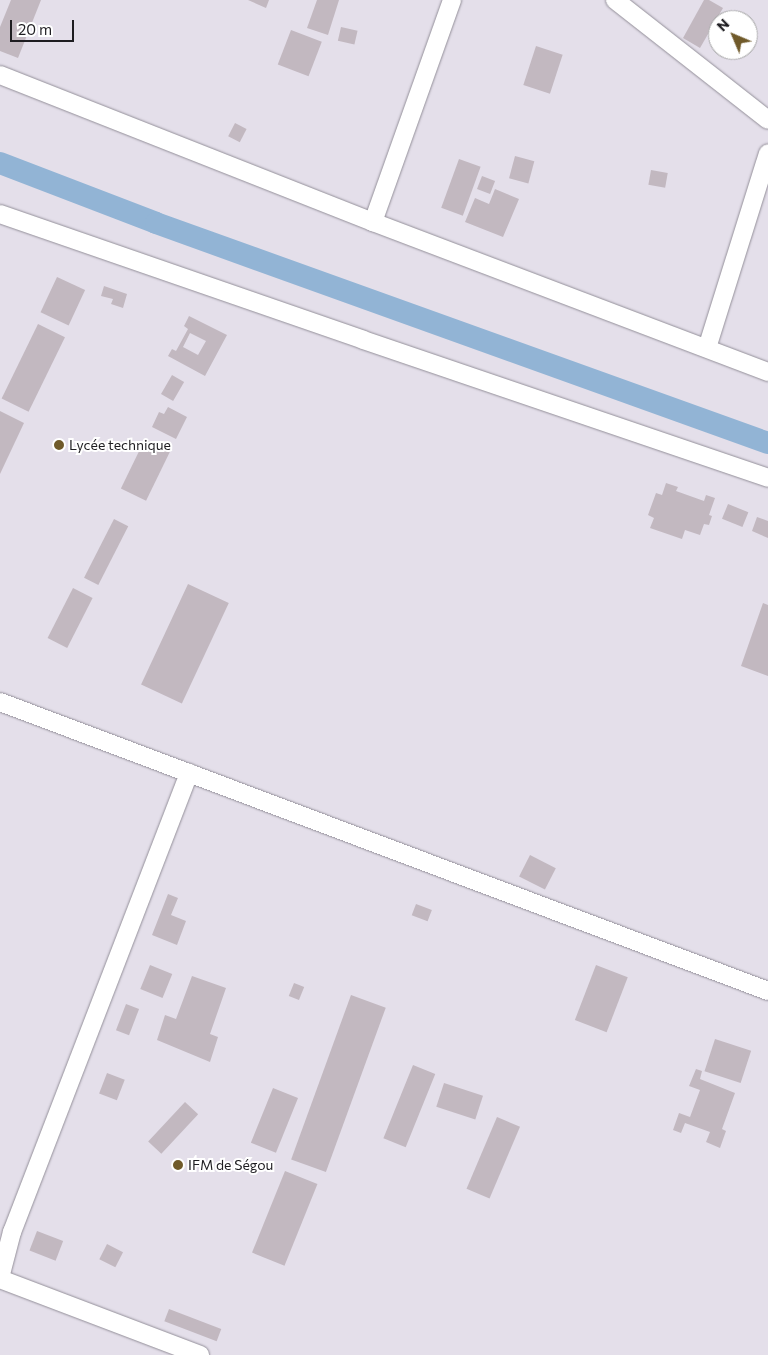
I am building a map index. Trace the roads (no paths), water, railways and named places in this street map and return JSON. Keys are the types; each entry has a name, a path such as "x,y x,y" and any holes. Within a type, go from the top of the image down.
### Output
{"street":[{"path":"373,222 452,0"},
{"path":"625,3 768,120"},
{"path":"0,75 373,222 768,372"},
{"path":"706,348 768,153"},
{"path":"0,214 768,478"},
{"path":"0,702 768,991"},
{"path":"189,773 12,1232 0,1279 200,1355"}],"waterway":[{"path":"0,163 156,223 768,443"}],"place":[{"name":"Lycée technique","path":"59,445"},
{"name":"IFM de Ségou","path":"178,1165"}]}
